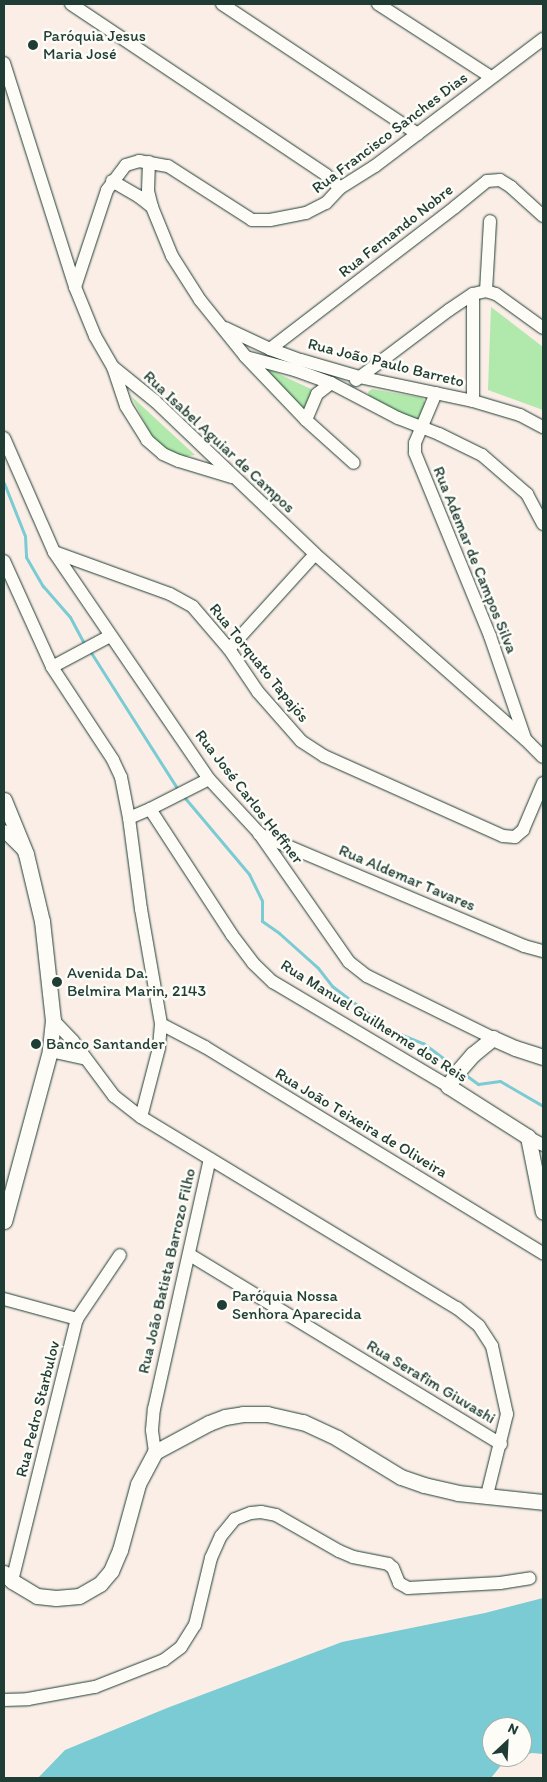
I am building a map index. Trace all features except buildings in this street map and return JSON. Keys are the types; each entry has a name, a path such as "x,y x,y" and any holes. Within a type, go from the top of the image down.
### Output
{"main road":[{"path":"4,800 26,854 47,950 53,1020 50,1051 5,1211"},
{"path":"448,1086 473,1054 493,1038"},
{"name":"Rua José Carlos Heffner","path":"493,1038 515,1048 543,1057"},
{"name":"Rua Manuel Guilherme dos Reis","path":"448,1086 528,1137"},
{"path":"528,1137 543,1212"},
{"path":"8,1577 37,1596 56,1598 79,1596 100,1584 111,1571 120,1550 138,1484 155,1452 209,1423 225,1417 268,1414 303,1422 338,1438 401,1477 424,1486 458,1493 543,1502"}],"street":[{"path":"71,4 326,175 340,188"},
{"path":"222,4 418,134"},
{"path":"379,4 491,76"},
{"name":"Rua Francisco Sanches Dias","path":"75,287 103,200 112,181 126,165 139,161 176,169 252,220 257,221 306,214 326,203 340,188 375,166 491,76 543,39"},
{"name":"Rua Isabel Aguiar de Campos","path":"4,63 75,287 95,336 113,367 155,402 315,554 543,757"},
{"path":"149,162 148,191 152,207 163,237 183,276 245,356 306,420 354,464"},
{"name":"Rua Fernando Nobre","path":"270,349 487,181 498,180 504,182 543,216"},
{"path":"112,181 138,196 152,207"},
{"path":"473,400 479,293 490,221"},
{"path":"345,391 360,377 449,310 479,293 506,300 543,328"},
{"name":"Rua João Paulo Barreto","path":"223,327 270,349 360,377 473,400 520,415 543,427"},
{"name":"Rua João Paulo Barreto","path":"245,356 295,370 331,383 398,418 463,445 495,465 527,494 543,524"},
{"path":"113,367 126,406 147,440 163,454 179,461 232,477"},
{"path":"306,420 317,394 331,383"},
{"name":"Rua Ademar de Campos Silva","path":"436,393 415,443 415,453 490,636 525,739"},
{"name":"Rua José Carlos Heffner","path":"4,438 54,552 209,779 259,833 349,962 367,976 493,1038"},
{"name":"Rua Torquato Tapajós","path":"54,552 182,600 202,616 229,649 258,692 301,741 324,756 504,836 515,837 523,830 543,782"},
{"path":"229,649 315,554"},
{"path":"4,561 52,667 113,760 121,777 161,1024 160,1048 141,1117"},
{"path":"52,667 110,636"},
{"path":"129,818 209,779"},
{"name":"Rua Manuel Guilherme dos Reis","path":"150,809 232,935 253,963 273,982 448,1086"},
{"path":"4,831 26,854"},
{"name":"Rua Aldemar Tavares","path":"259,833 524,946 543,951"},
{"path":"53,1020 73,1042 114,1096 141,1117 210,1159"},
{"name":"Rua João Teixeira de Oliveira","path":"161,1024 205,1047 543,1253"},
{"path":"50,1051 84,1058"},
{"name":"Rua Manuel Guilherme dos Reis","path":"528,1137 543,1144"},
{"name":"Rua João Batista Barrozo Filho","path":"155,1452 152,1430 154,1409 210,1159 457,1308 479,1326 492,1346 507,1414 487,1495"},
{"name":"Rua Serafim Giuvashi","path":"190,1254 501,1444"},
{"name":"Rua Pedro Starbulov","path":"8,1577 77,1319 120,1256"},
{"path":"4,1299 77,1319"},
{"path":"4,1700 95,1687 164,1660 180,1647 195,1625 211,1558 221,1536 235,1519 251,1513 261,1512 276,1515 339,1551 353,1557 388,1564 393,1568 399,1583 408,1588 500,1583 530,1578"}],"green space":[{"path":"491,307 543,347 543,410 488,390"},
{"path":"264,367 313,390 307,406 298,411"},
{"path":"372,389 423,398 426,405 417,423 369,397 368,392"},
{"path":"131,396 195,455 164,460"}],"water":[{"path":"543,1598 543,1754 532,1753 532,1717 482,1717 482,1767 500,1767 491,1778 38,1778 65,1750 167,1708 342,1642 485,1613"}],"waterway":[{"path":"4,483 25,536 26,557 43,586 70,617 85,645"},
{"path":"90,651 179,791"},
{"path":"185,798 249,874 262,901 262,921 279,933 318,968 332,986 390,1030 423,1043 451,1064"},
{"path":"463,1073 478,1084 500,1081 543,1106"}],"place":[{"name":"Paróquia Jesus Maria José","path":"33,45"},
{"name":"Avenida Da. Belmira Marin, 2143","path":"57,982"},
{"name":"Banco Santander","path":"36,1044"},
{"name":"Paróquia Nossa Senhora Aparecida","path":"222,1305"}]}
